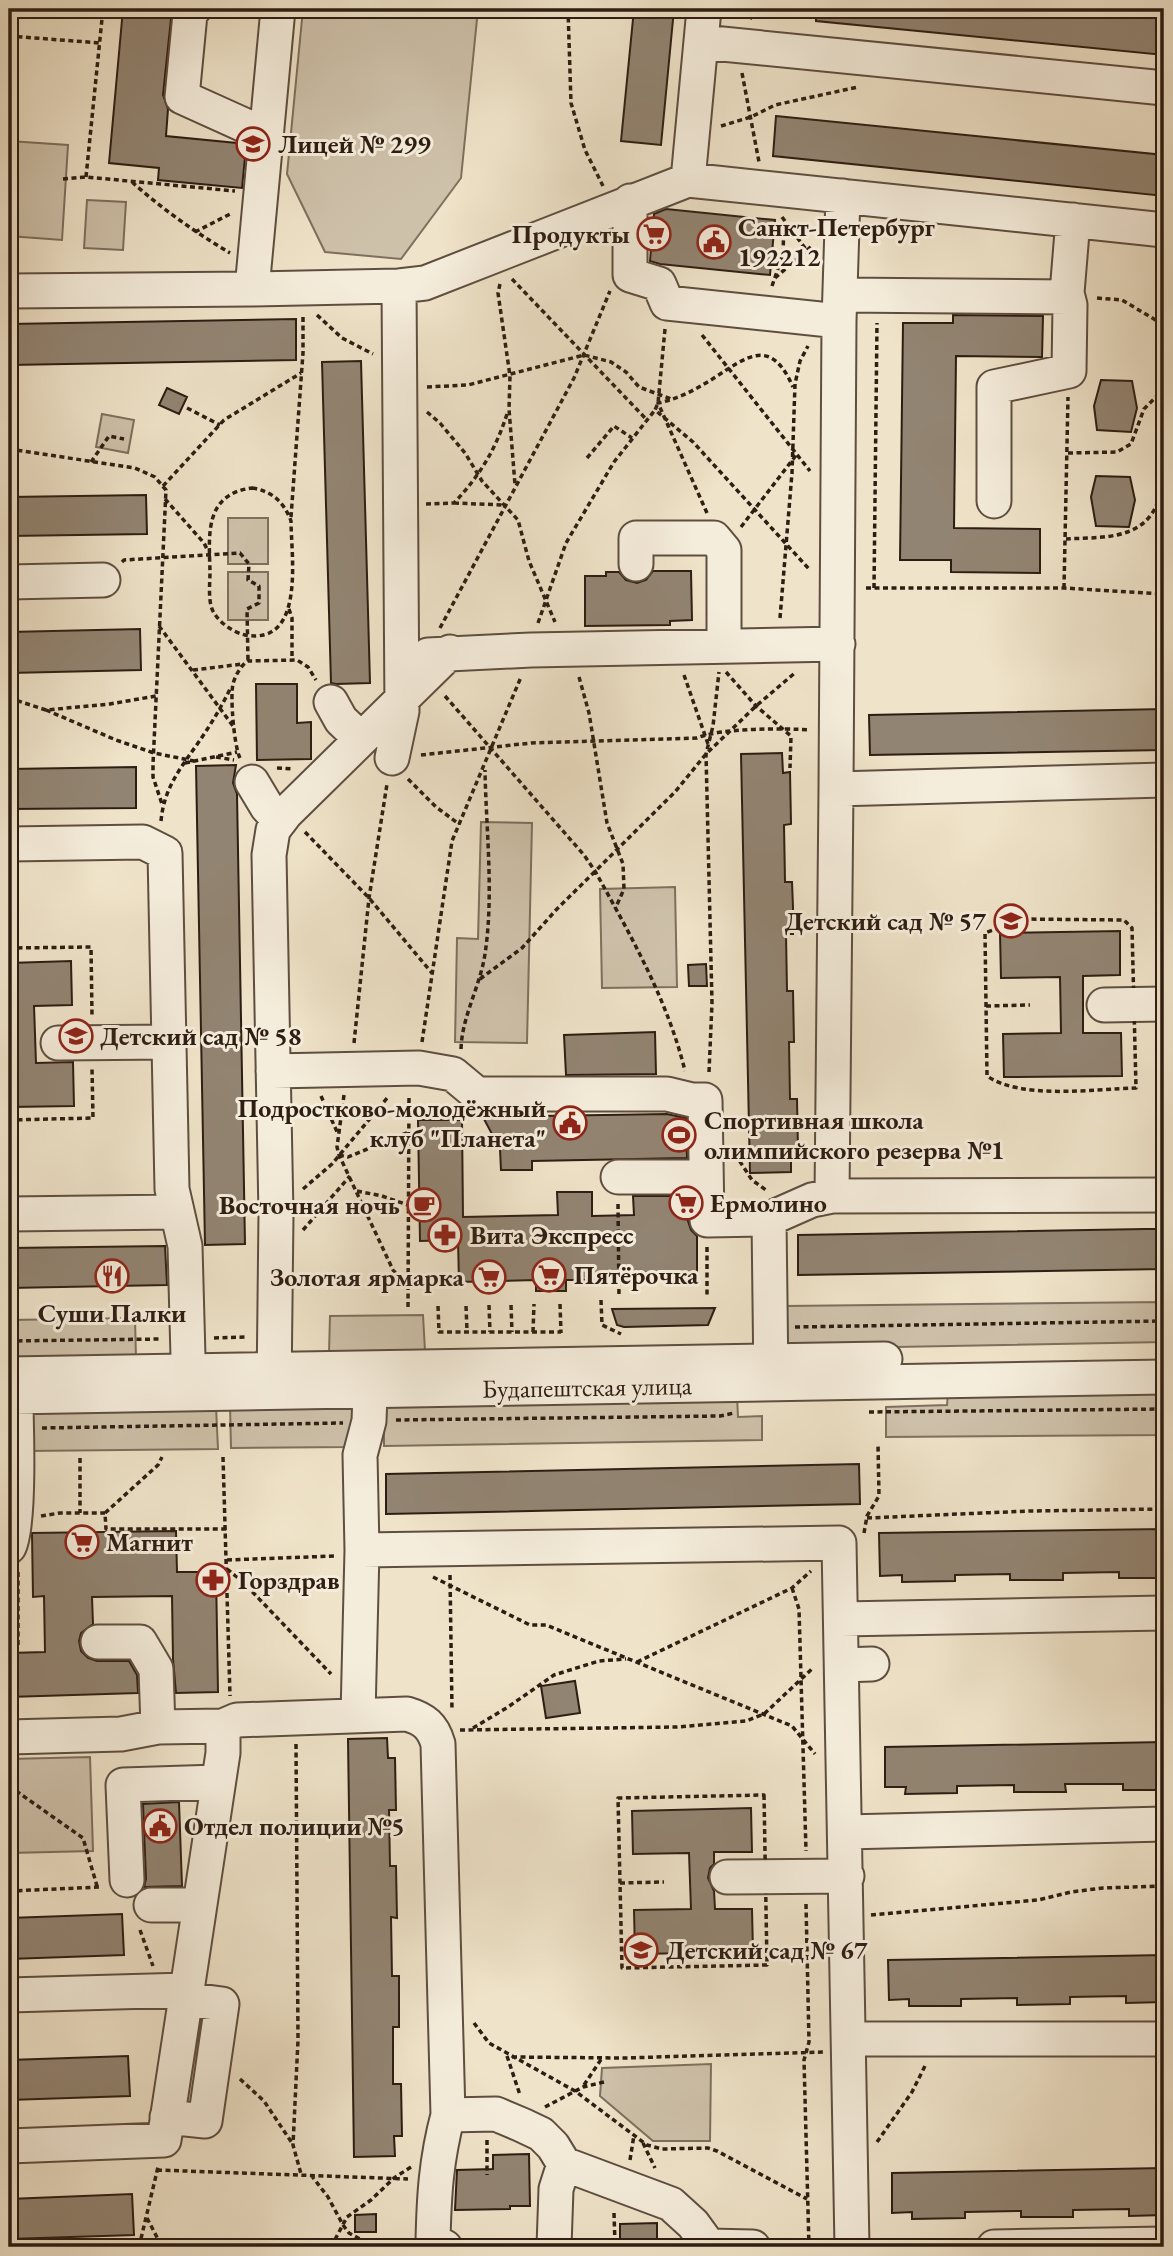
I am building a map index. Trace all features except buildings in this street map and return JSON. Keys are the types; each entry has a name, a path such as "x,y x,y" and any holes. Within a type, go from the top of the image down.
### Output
{"street":[{"path":"194,9 190,14 182,97 266,135"},
{"path":"253,277 278,9"},
{"path":"688,180 704,9"},
{"path":"702,42 1164,88"},
{"path":"274,1381 276,1214 269,855 273,830 289,823 361,739 401,698 428,658 401,504 400,377 405,307 425,283 500,261 621,205 688,180 842,209 1073,220 1164,229"},
{"path":"621,205 630,275 659,284 667,303 836,312 877,296 1068,295"},
{"path":"822,1198 845,822 836,789 837,732 831,643 838,588 836,312 842,209"},
{"path":"994,501 994,387 1069,371 1068,295 1073,220"},
{"path":"9,291 253,277 303,295 405,307"},
{"path":"636,564 636,538 719,544 724,646"},
{"path":"9,582 103,580"},
{"path":"428,658 531,650 831,643"},
{"path":"391,758 402,711 401,698"},
{"path":"331,702 341,720 361,739"},
{"path":"836,789 1164,780"},
{"path":"252,782 267,807 289,823"},
{"path":"9,844 143,842 165,853 172,1189 157,1208 9,1214"},
{"path":"58,1043 169,1042"},
{"path":"273,1071 309,1070 352,1062 453,1074 477,1094 667,1094 699,1100 706,1177 706,1220 769,1219 822,1198 1164,1195"},
{"path":"618,1177 706,1177"},
{"path":"157,1208 185,1246 189,1382"},
{"path":"769,1219 771,1372"},
{"name":"Будапештская улица","path":"12,1385 274,1381 375,1393 1164,1354"},
{"name":"Будапештская улица","path":"771,1372 1164,1377"},
{"path":"12,1385 14,1545"},
{"path":"358,1708 360,1455 375,1393"},
{"path":"361,1553 839,1544 849,1648 846,1832 852,2247"},
{"path":"849,1648 1164,1613"},
{"path":"98,1642 141,1642 156,1670 158,1727"},
{"path":"9,1737 121,1734 158,1727 230,1723 358,1708 418,1717 435,1731 438,1744 448,2115 437,2165 433,2241 445,2247"},
{"path":"9,2146 163,2142 178,1994 199,1905 230,1723"},
{"path":"109,1885 123,1785 218,1782"},
{"path":"846,1832 1164,1824"},
{"path":"727,1877 847,1876"},
{"path":"143,1913 199,1905"},
{"path":"9,1995 178,1994"},
{"path":"849,2045 1164,2039"},
{"path":"448,2115 496,2113 525,2122 553,2146 565,2164 671,2204 692,2224 708,2246 753,2247"},
{"path":"554,2247 556,2189 565,2164"},
{"path":"994,2247 1164,2245"}],"path":[{"path":"9,23 20,9"},
{"path":"86,177 103,9"},
{"path":"568,9 571,103 585,150 621,205"},
{"path":"9,36 100,43"},
{"path":"692,136 809,96 866,85"},
{"path":"62,179 86,177 260,194"},
{"path":"131,181 157,205 253,277"},
{"path":"195,232 238,210 260,194"},
{"path":"775,278 842,209"},
{"path":"770,290 783,254 784,220"},
{"path":"500,261 584,355 647,420"},
{"path":"500,261 498,293 510,376 509,410 516,487"},
{"path":"630,275 614,284 610,290 584,355 439,629 428,658 439,690 584,855 595,871 678,1039 699,1100"},
{"path":"291,521 283,504 271,493 262,490 242,489 227,497 213,515 209,526 212,610 227,626 247,635 262,635 284,618 292,600 291,521 301,373 303,295"},
{"path":"303,295 342,338 400,377 468,385 584,355 611,362 626,372 639,387 674,400"},
{"path":"1068,295 1122,300 1164,325"},
{"path":"874,588 877,296"},
{"path":"667,303 659,403 719,544 755,509 797,454"},
{"path":"702,306 699,334 708,340 830,497 839,500"},
{"path":"767,645 780,620 782,607 796,372 805,350 836,312"},
{"path":"408,1307 409,1111 452,841 485,767 531,650 548,590 566,544 614,462 659,403 674,400 744,358 763,355 781,367 794,391"},
{"path":"1064,588 1069,371"},
{"path":"163,486 220,425 301,373"},
{"path":"1067,453 1117,452 1131,444 1144,408 1159,394 1164,385"},
{"path":"1164,393 1164,419"},
{"path":"187,408 220,425"},
{"path":"454,503 484,468 509,410"},
{"path":"655,410 693,442 830,592 838,588 1064,588 1156,591 1164,594"},
{"path":"587,458 614,426 632,438"},
{"path":"91,462 109,436 124,439"},
{"path":"9,449 135,468 155,477 166,491 153,777 162,804 161,851"},
{"path":"1156,591 1159,541 1157,504 1162,484 1164,449"},
{"path":"165,499 204,543 209,553"},
{"path":"401,504 506,505"},
{"path":"1065,539 1124,535 1136,528 1157,504"},
{"path":"103,580 124,560 240,553 249,564 248,580 259,586 259,603 247,610 248,660"},
{"path":"1156,591 1164,586"},
{"path":"289,609 292,618 292,660"},
{"path":"159,626 235,727"},
{"path":"480,979 522,947 675,792 706,754 756,706 831,643"},
{"path":"680,647 684,674 708,746"},
{"path":"162,804 173,777 199,742 243,664 248,660 302,662 331,702"},
{"path":"192,670 243,664"},
{"path":"699,1100 709,1074 712,1003 706,754 720,665 756,706 791,736 790,768"},
{"path":"233,684 237,752 252,782"},
{"path":"46,710 110,704 156,696"},
{"path":"9,698 46,710 117,740 194,761"},
{"path":"391,758 531,743 697,738 711,732 783,728 837,732"},
{"path":"183,764 237,752"},
{"path":"391,758 417,790 458,824"},
{"path":"391,758 369,898 352,1062 346,1080 337,1147 393,1270 408,1288"},
{"path":"461,1033 480,979 488,922 485,767"},
{"path":"289,823 369,898 432,973"},
{"path":"1023,919 1124,920 1132,928 1136,1088 1029,1091 996,1082 987,1076 986,1006 985,933 1023,919"},
{"path":"9,948 90,947"},
{"path":"986,1006 1030,1005"},
{"path":"276,1214 339,1155 414,1068"},
{"path":"309,1070 339,1136"},
{"path":"409,1111 464,1109"},
{"path":"339,1155 348,1157 409,1132"},
{"path":"732,1150 752,1180 766,1190 822,1198"},
{"path":"275,1261 350,1176"},
{"path":"618,1177 620,1297"},
{"path":"357,1191 408,1205"},
{"path":"706,1220 707,1296"},
{"path":"601,1300 601,1334"},
{"path":"533,1332 534,1304"},
{"path":"560,1304 561,1344"},
{"path":"489,1305 490,1332"},
{"path":"511,1305 512,1332"},
{"path":"438,1306 439,1332 561,1332"},
{"path":"466,1306 467,1332"},
{"path":"770,1327 1164,1321"},
{"path":"602,1325 618,1334 631,1334"},
{"path":"9,1341 136,1339"},
{"path":"375,1393 720,1416 747,1411"},
{"path":"869,1412 1164,1409"},
{"path":"40,1428 354,1423"},
{"path":"18,1647 14,1545 80,1513 106,1513 158,1465 162,1457"},
{"path":"223,1457 227,1529 230,1723"},
{"path":"80,1458 80,1513"},
{"path":"867,1518 1164,1509"},
{"path":"106,1513 106,1529 227,1529"},
{"path":"637,1662 792,1588 839,1544"},
{"path":"227,1560 361,1553"},
{"path":"227,1569 242,1581 358,1708"},
{"path":"428,1574 530,1625 546,1625 792,1726 817,1757"},
{"path":"792,1588 799,1609 807,1836 805,1876 810,2042 806,2052 808,2247"},
{"path":"452,1730 677,1727 746,1721 764,1714 801,1681 849,1648"},
{"path":"471,1729 554,1675 598,1661 628,1658"},
{"path":"293,2145 298,2040 296,1734"},
{"path":"9,1786 83,1838 109,1885 9,1891"},
{"path":"764,1795 767,1965 622,1968 620,1883 618,1798 764,1795"},
{"path":"620,1883 664,1882"},
{"path":"866,1915 1038,1900 1103,1888 1164,1886"},
{"path":"143,1913 178,1994"},
{"path":"807,2199 708,2148 652,2148 575,2091 511,2057 602,2058 806,2052 849,2045"},
{"path":"506,2054 525,2122 575,2091 604,2082"},
{"path":"583,2087 602,2058"},
{"path":"875,2145 912,2092 927,2062"},
{"path":"253,2091 264,2101 293,2145 301,2174"},
{"path":"139,2247 163,2142 312,2175 394,2178 437,2165"},
{"path":"487,2162 487,2175"},
{"path":"331,2247 347,2217 371,2200 394,2178 437,2165"},
{"path":"312,2175 349,2233 367,2243 369,2247"},
{"path":"146,2216 162,2247"},
{"path":"614,2232 615,2244"}],"shaded area":[{"path":"303,9 478,9 461,178 401,259 325,252 287,174"},
{"path":"9,141 68,145 62,240 9,236"},
{"path":"87,200 126,202 123,250 84,248"},
{"path":"102,414 134,420 128,453 96,447"},
{"path":"228,518 268,518 268,564 228,564"},
{"path":"228,572 268,572 268,620 228,620"},
{"path":"481,822 532,823 527,1043 455,1042 457,938 478,939"},
{"path":"675,887 677,987 602,988 600,889"},
{"path":"1164,1302 1164,1342 786,1349 785,1306"},
{"path":"423,1315 425,1351 329,1353 330,1316"},
{"path":"135,1318 136,1359 9,1361 9,1320"},
{"path":"1164,1389 1164,1435 886,1437 886,1407 947,1405 948,1393"},
{"path":"737,1396 738,1417 762,1416 762,1440 384,1446 384,1402"},
{"path":"356,1403 350,1447 231,1448 230,1405"},
{"path":"216,1406 218,1449 27,1451 26,1409"},
{"path":"90,1757 93,1851 9,1853 9,1759"},
{"path":"711,2064 710,2141 653,2141 600,2096 602,2068"}],"place":[{"name":"Лицей № 299","path":"253,144"},
{"name":"Продукты","path":"654,234"},
{"name":"Санкт-Петербург 192212","path":"714,242"},
{"name":"Детский сад № 57","path":"1011,921"},
{"name":"Детский сад № 58","path":"76,1036"},
{"name":"Подростково-молодёжный клуб \"Планета\"","path":"570,1123"},
{"name":"Спортивная школа олимпийского резерва №1","path":"679,1135"},
{"name":"Ермолино","path":"686,1203"},
{"name":"Восточная ночь","path":"424,1205"},
{"name":"Вита Экспресс","path":"445,1235"},
{"name":"Пятёрочка","path":"549,1275"},
{"name":"Суши Палки","path":"112,1276"},
{"name":"Золотая ярмарка","path":"489,1277"},
{"name":"Магнит","path":"82,1542"},
{"name":"Горздрав","path":"213,1580"},
{"name":"Отдел полиции №5","path":"160,1826"},
{"name":"Детский сад № 67","path":"641,1950"}]}
